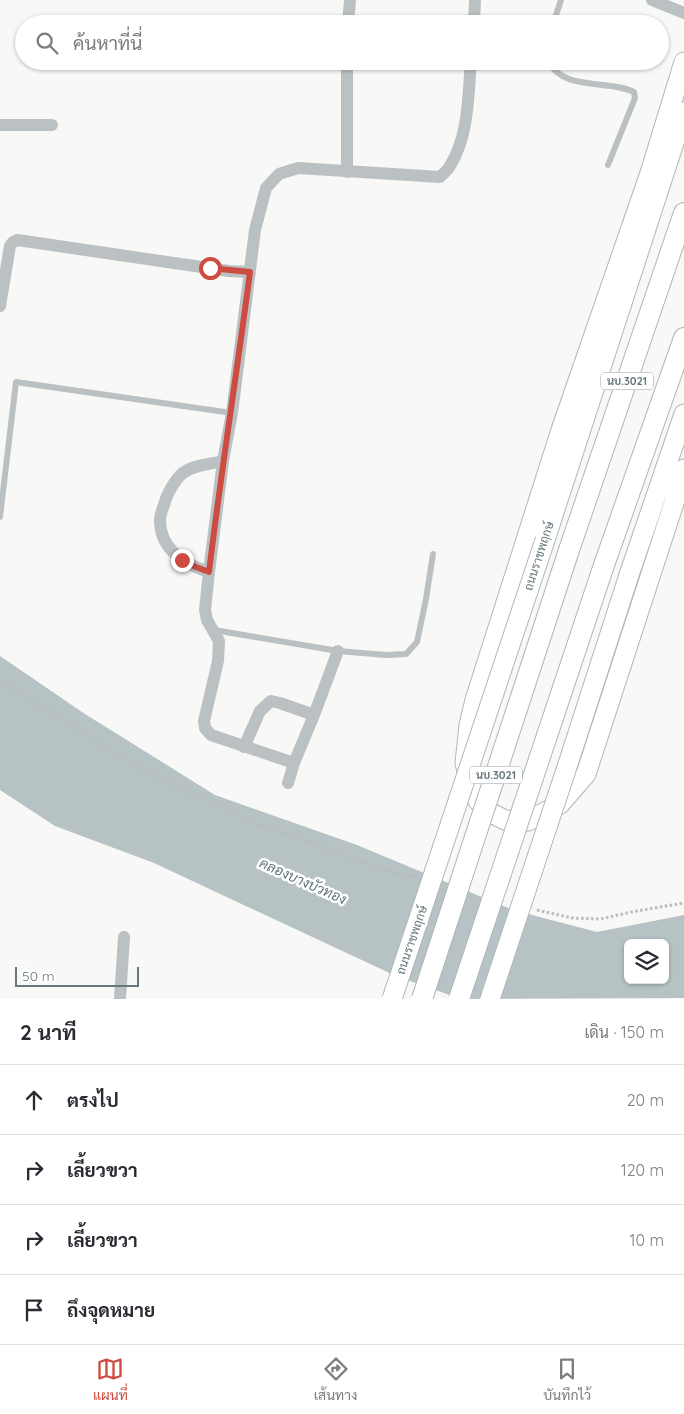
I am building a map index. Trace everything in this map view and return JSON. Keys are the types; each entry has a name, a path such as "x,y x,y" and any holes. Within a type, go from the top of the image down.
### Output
{"main road":[{"path":"684,62 650,173 561,430 475,700 469,725 465,763 470,783 478,801 491,813 505,820 528,821 560,804 586,774 684,469"},
{"name":"ถนนราชพฤกษ์","path":"392,999 545,540 684,112"},
{"name":"นบ.3021","path":"422,999 569,550 684,213"},
{"name":"นบ.3021","path":"459,999 604,565 684,338"},
{"path":"490,999 629,574 684,414"}],"street":[{"path":"349,15 350,0"},
{"path":"474,15 475,0"},
{"path":"652,0 684,13"},
{"path":"347,70 347,172"},
{"path":"294,762 211,735 205,728 204,720 218,661 219,641 207,620 205,610 223,461 232,413 255,230 266,188 279,174 298,168 440,177 450,167 464,132 470,70"},
{"path":"0,125 52,125"},
{"path":"0,306 10,246 18,240 229,271 250,272"},
{"path":"209,572 182,560 170,549 162,538 159,519 166,497 182,473 196,467 223,461"},
{"path":"288,783 294,762 314,716 338,651"},
{"path":"244,747 260,711 271,701 314,716"},
{"path":"120,999 124,937"}],"lane":[{"path":"556,15 561,0"},
{"path":"555,70 576,82 629,89 634,92 635,98 608,165"},
{"path":"0,517 16,382 232,413"},
{"path":"214,630 338,651 386,655 406,654 417,642 433,554"}],"path":[{"path":"0,680 145,771 250,821 381,868 415,877"},
{"path":"532,909 572,918 601,919 684,903"}],"water":[{"name":"คลองบางบัวทอง","path":"0,656 85,714 215,795 357,845 513,910 597,932 684,915 684,998 461,999 396,976 154,863 55,826 0,790"}],"route":[{"path":"182,560 209,572 250,272 210,268"}]}
